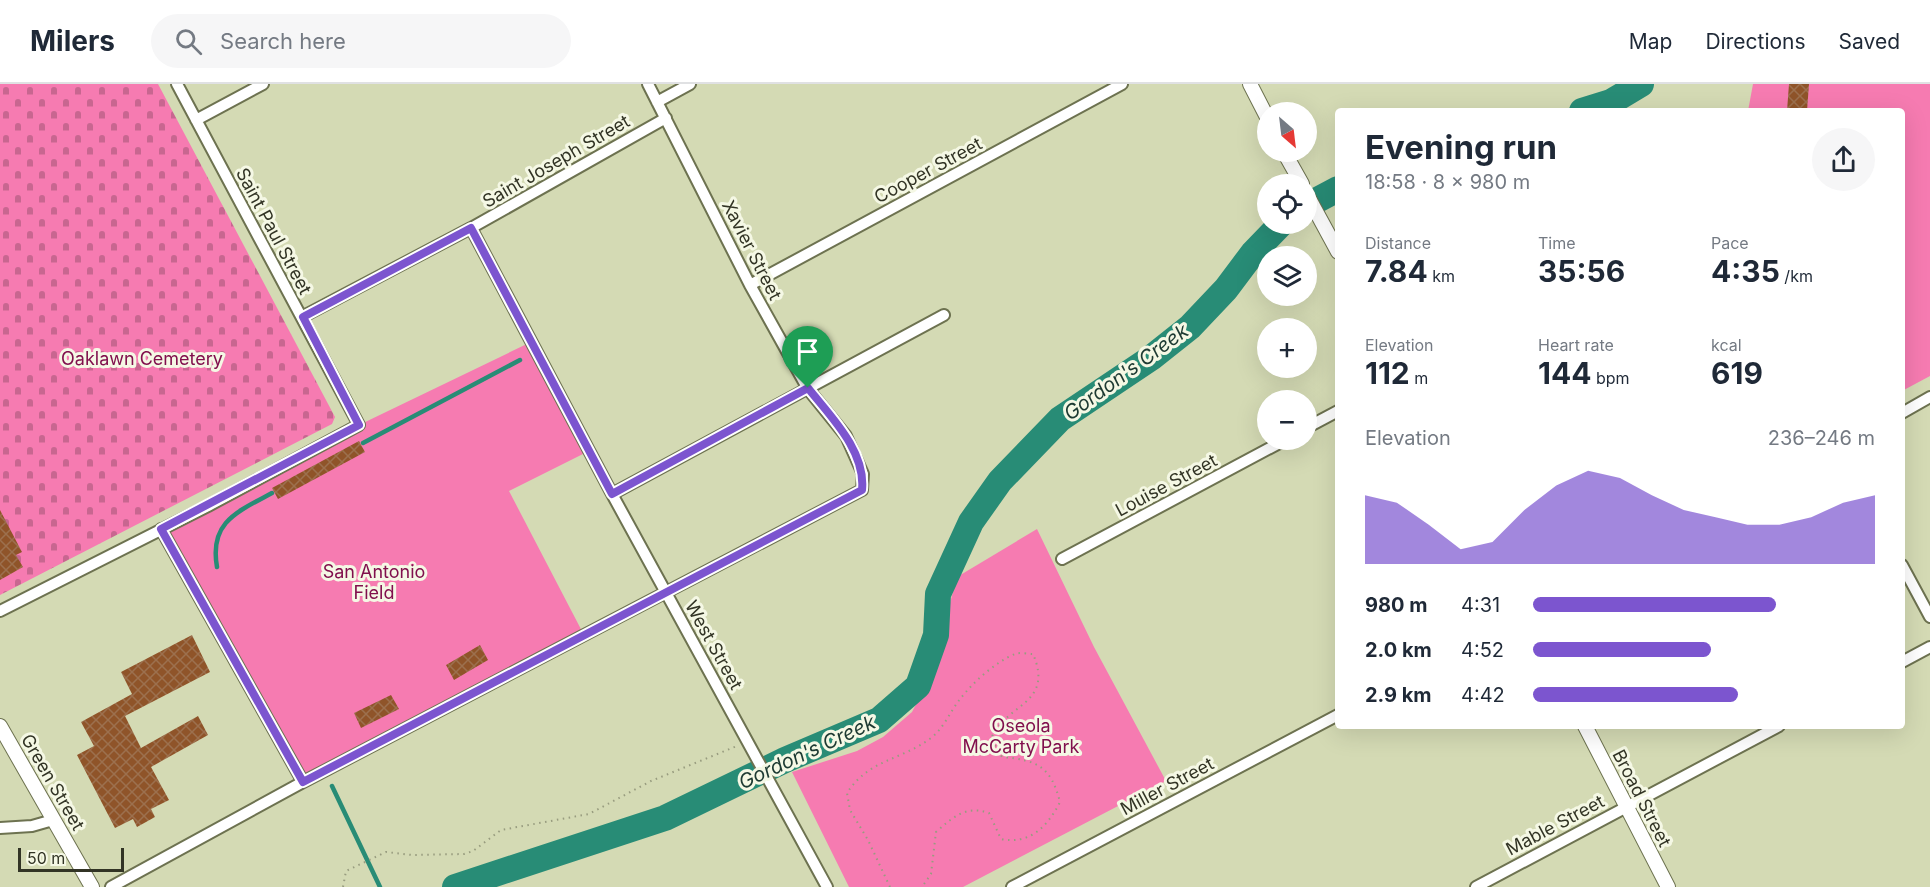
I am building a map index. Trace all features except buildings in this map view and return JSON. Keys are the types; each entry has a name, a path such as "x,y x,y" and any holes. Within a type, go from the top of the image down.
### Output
{"street":[{"name":"Saint Paul Street","path":"161,529 359,425 177,84"},
{"path":"196,120 263,84"},
{"name":"Xavier Street","path":"648,84 750,285 808,388 846,436 863,474 862,490 666,593"},
{"path":"657,102 690,84"},
{"name":"Cooper Street","path":"750,285 1122,84"},
{"path":"1250,84 1260,102"},
{"name":"Saint Joseph Street","path":"303,317 471,228 666,118"},
{"path":"1317,214 1335,247"},
{"name":"West Street","path":"471,228 612,494 827,887"},
{"path":"612,494 944,315"},
{"path":"1905,411 1930,397"},
{"path":"1317,422 1335,413"},
{"name":"Louise Street","path":"1062,559 1266,450"},
{"path":"0,611 161,529 303,782"},
{"path":"1905,571 1930,617"},
{"path":"111,887 303,782 666,593"},
{"path":"1905,660 1930,647"},
{"name":"Miller Street","path":"1012,887 1335,717"},
{"name":"Green Street","path":"0,726 92,887"},
{"name":"Broad Street","path":"1587,729 1668,887"},
{"name":"Mable Street","path":"1476,887 1773,729"},
{"path":"0,828 32,825 53,820"}],"path":[{"path":"890,887 868,840 850,810 847,793 858,776 911,751 932,738 950,718 961,698 992,669 1016,653 1033,654 1040,669 1037,686 1028,702 996,726 991,739 1002,757 1020,759 1043,767 1055,782 1060,802 1051,820 1034,835 1013,842 1001,839 989,813 968,810 954,816 936,832 931,874 922,887"},
{"path":"343,887 344,876 349,869 383,853 464,854 473,851 501,830 597,812 651,781 750,745"}],"green space":[{"name":"Oaklawn Cemetery","path":"0,84 158,84 335,417 332,424 0,595"},
{"path":"1753,84 1930,84 1930,376 1905,389 1905,108 1749,108"},
{"name":"San Antonio Field","path":"531,342 589,451 509,491 584,635 303,782 161,529 359,425"},
{"name":"Oseola McCarty Park","path":"1037,529 1094,647 1166,781 963,887 849,887 792,772 857,751 883,737 912,712 940,658 947,614 957,577"}],"waterway":[{"name":"Gordon's Creek","path":"1592,108 1611,102 1641,84"},
{"name":"Gordon's Creek","path":"1317,200 1335,191"},
{"name":"Gordon's Creek","path":"455,887 665,818 785,760 879,720 918,686 936,635 938,594 971,522 1000,481 1060,419 1151,358 1190,327 1226,289 1253,253 1271,234"},
{"path":"363,443 520,360"},
{"path":"217,567 217,539 228,520 272,493"},
{"path":"332,786 380,887"}],"route":[{"path":"471,228 612,494 808,388 846,436 863,474 862,490 303,782 161,529 359,425 303,317 471,228"}]}
